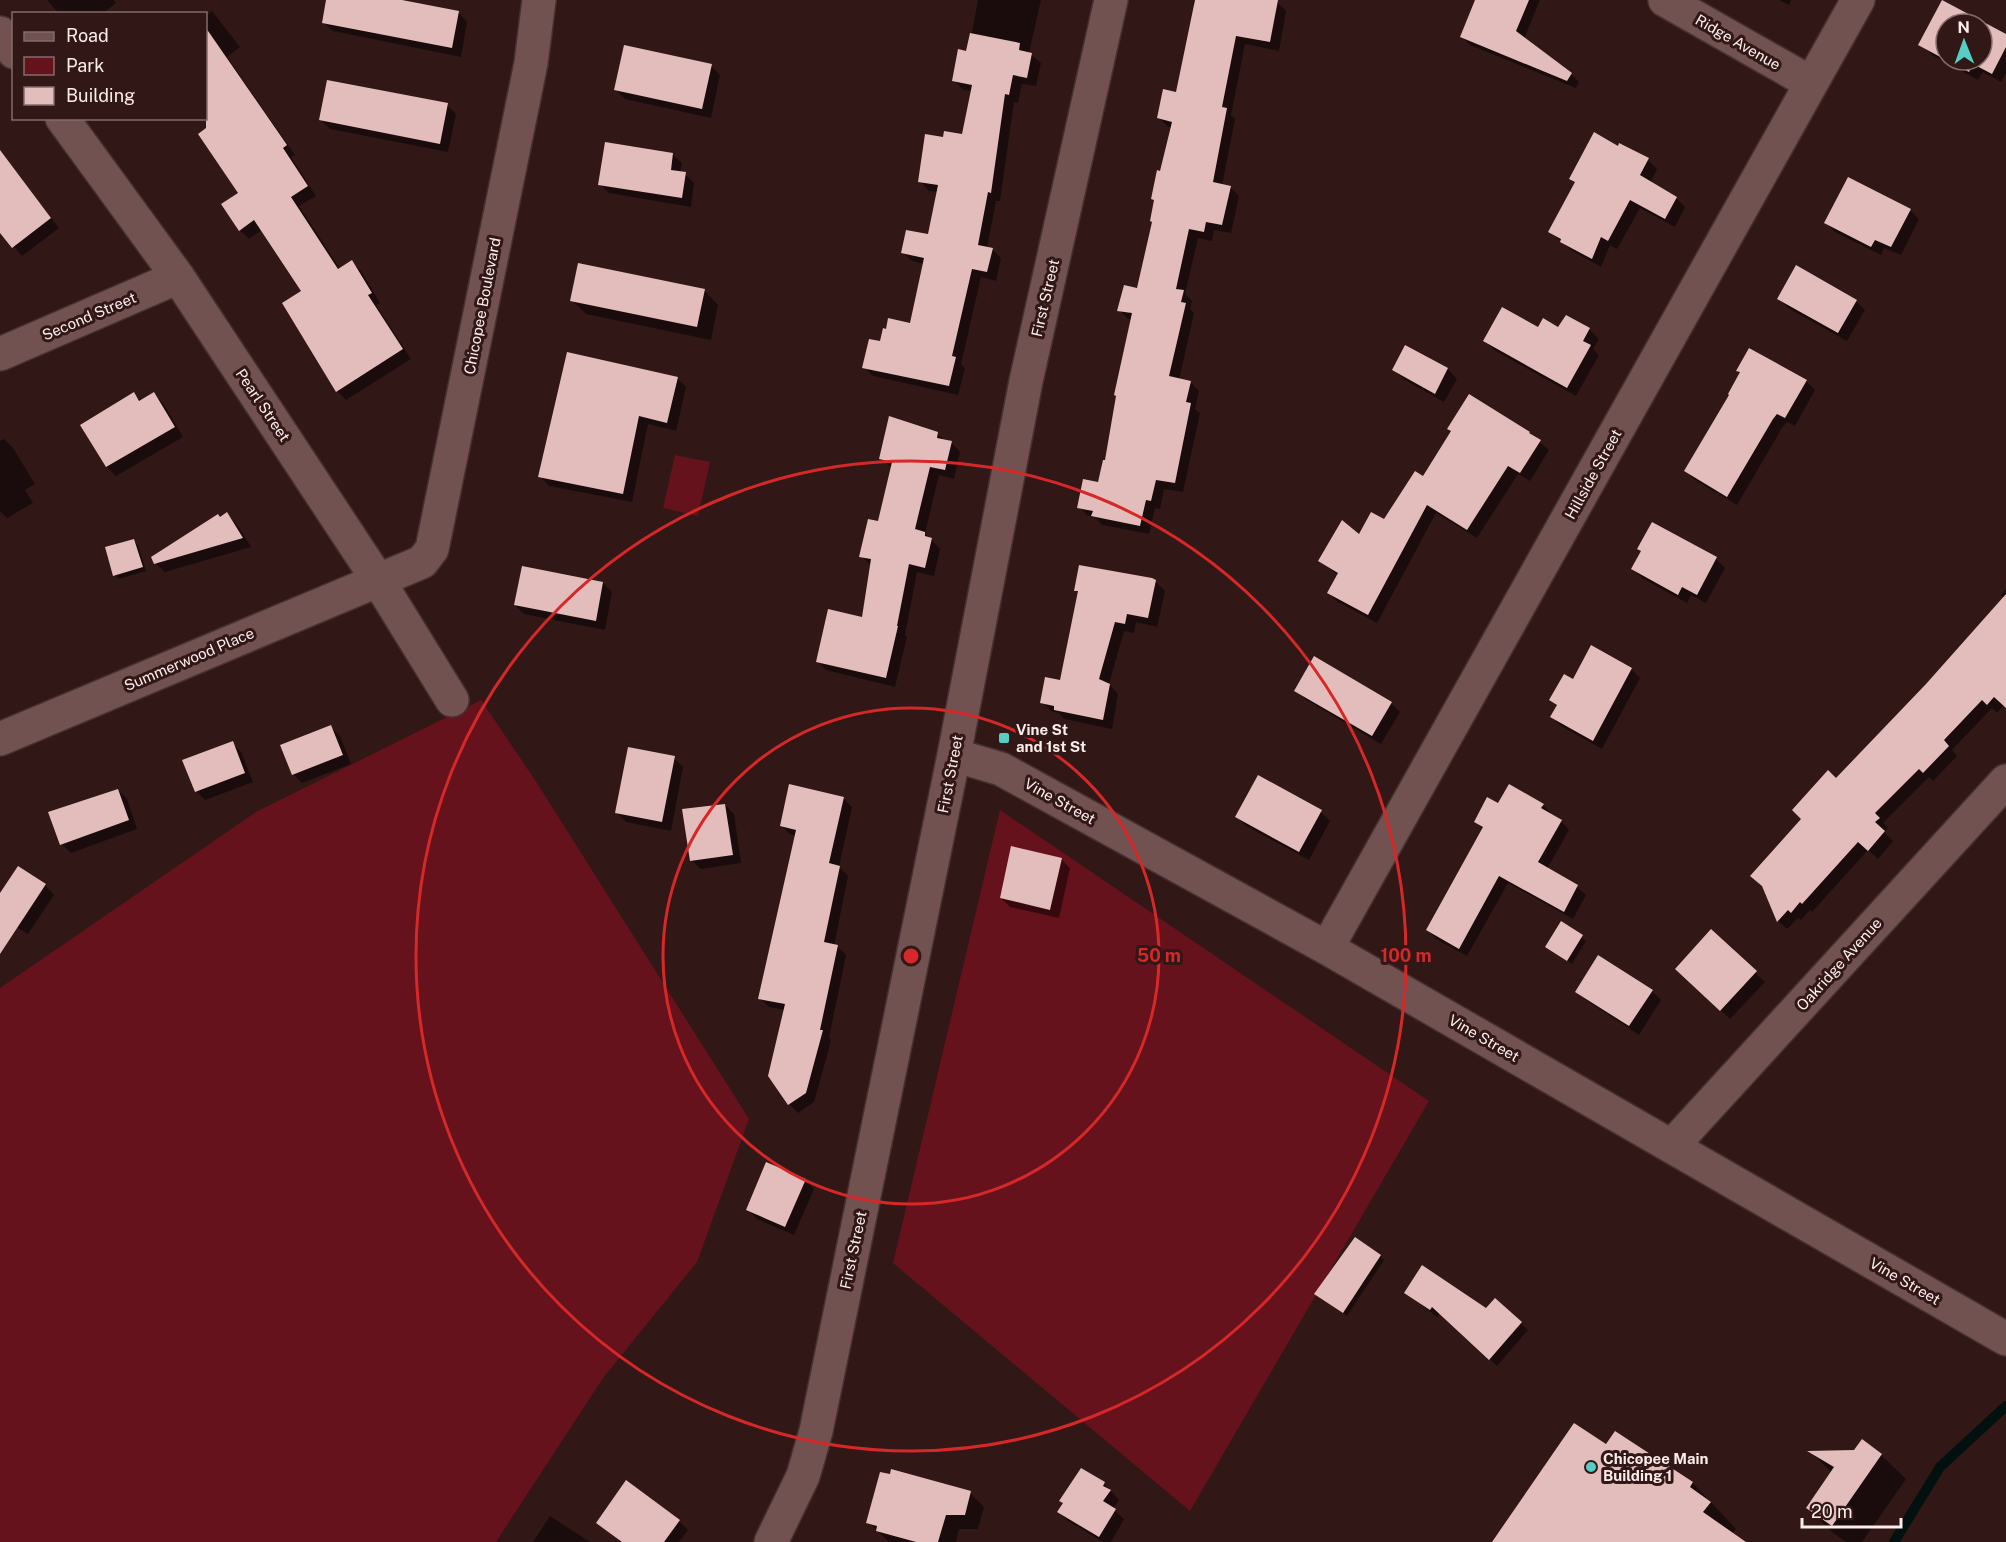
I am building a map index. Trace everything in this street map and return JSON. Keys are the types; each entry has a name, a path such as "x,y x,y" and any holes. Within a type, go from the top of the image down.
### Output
{"street":[{"name":"Chicopee Boulevard","path":"378,580 422,562 432,549 531,63 539,0"},
{"name":"First Street","path":"771,1542 803,1476 816,1431 954,755 1026,381 1111,0"},
{"name":"Ridge Avenue","path":"1665,0 1811,83"},
{"name":"Hillside Street","path":"1327,948 1858,0"},
{"path":"0,33 12,49"},
{"name":"Pearl Street","path":"63,120 178,277 378,580 453,700"},
{"name":"Second Street","path":"0,354 178,277"},
{"name":"Summerwood Place","path":"0,739 378,580"},
{"name":"Vine Street","path":"954,755 1001,769 1327,948 2006,1339"},
{"name":"Oakridge Avenue","path":"1672,1146 2006,781"}],"green space":[{"path":"675,455 710,462 698,516 663,508"},
{"path":"481,700 535,780 749,1119 697,1262 603,1378 496,1542 0,1542 0,988 256,812"},
{"path":"1000,810 1429,1101 1190,1511 893,1263"}],"building":[{"path":"326,0 402,0 459,11 452,48 322,23"},
{"path":"1195,0 1278,0 1270,42 1236,36 1222,107 1227,108 1213,182 1231,186 1222,225 1206,222 1204,232 1189,229 1176,289 1184,290 1181,302 1186,303 1169,376 1191,381 1186,402 1191,403 1175,483 1156,480 1151,501 1146,500 1140,526 1091,516 1093,511 1077,508 1083,479 1098,482 1103,460 1105,460 1116,396 1114,395 1132,313 1117,311 1124,285 1137,288 1152,222 1150,221 1154,200 1151,199 1157,170 1160,171 1172,122 1157,118 1163,89 1176,92"},
{"path":"1475,0 1529,0 1516,31 1572,73 1567,81 1460,37"},
{"path":"1942,0 1965,12 1936,12"},
{"path":"1934,15 1934,54 1918,45"},
{"path":"1994,28 2006,34 2006,47 1994,70"},
{"path":"207,29 287,145 283,148 308,186 291,197 338,269 352,260 372,293 368,295 403,349 336,392 282,303 301,291 254,220 239,231 221,204 238,193 198,134 206,128"},
{"path":"970,33 1020,43 1019,50 1032,53 1027,78 1013,75 1009,95 1005,94 991,193 988,192 978,245 993,248 987,272 972,269 952,356 956,357 949,386 862,368 869,339 880,341 888,318 910,323 924,258 901,253 906,230 928,234 938,185 918,182 925,134 943,137 944,131 962,134 972,85 952,81 958,49 966,51"},
{"path":"624,45 712,64 702,109 614,90"},
{"path":"327,80 448,103 440,144 319,120"},
{"path":"1594,132 1618,146 1619,143 1649,158 1640,175 1677,197 1665,219 1630,200 1608,241 1601,237 1592,259 1560,242 1561,239 1548,232 1575,182 1569,179"},
{"path":"605,142 673,153 671,170 686,172 682,198 598,185"},
{"path":"0,150 51,218 12,248 0,233"},
{"path":"1848,177 1911,209 1891,247 1875,240 1871,247 1824,223"},
{"path":"578,263 705,289 697,327 570,301"},
{"path":"1796,265 1857,300 1838,333 1777,299"},
{"path":"1502,307 1538,327 1543,318 1558,327 1566,315 1590,328 1583,341 1591,345 1567,388 1483,341"},
{"path":"1405,345 1448,368 1435,394 1392,370"},
{"path":"1749,348 1807,380 1785,418 1777,414 1773,419 1727,497 1684,471 1729,395 1740,372 1736,371"},
{"path":"567,352 678,377 667,423 639,416 623,494 538,477"},
{"path":"134,392 139,401 154,392 175,427 106,467 80,425"},
{"path":"1469,394 1541,440 1520,473 1508,466 1467,530 1427,505 1368,615 1327,593 1338,573 1318,561 1342,520 1359,534 1371,512 1384,519 1415,471 1423,476 1451,431 1447,429"},
{"path":"889,416 938,432 937,438 952,441 945,470 930,467 915,529 925,532 925,536 932,538 925,568 909,564 886,678 816,662 828,609 862,617 871,559 859,557 868,519 878,521 892,462 879,459"},
{"path":"227,512 243,538 154,564 151,557 218,514 220,517"},
{"path":"1652,522 1717,557 1697,595 1682,587 1678,595 1631,569 1641,551 1637,549"},
{"path":"134,539 143,567 113,576 105,547"},
{"path":"1079,565 1156,580 1148,618 1127,614 1125,624 1115,622 1099,679 1110,684 1103,720 1054,710 1054,706 1040,703 1045,677 1060,680 1078,591 1074,591"},
{"path":"522,566 603,582 596,621 514,605"},
{"path":"2006,594 2006,708 1994,697 1987,705 1982,700 1944,740 1949,746 1923,773 1919,769 1875,813 1880,818 1875,822 1885,831 1868,851 1858,842 1802,904 1800,902 1791,913 1788,910 1777,922 1762,886 1750,876 1801,819 1792,810 1828,770 1836,778 1926,684"},
{"path":"1591,645 1632,668 1593,741 1550,717 1557,705 1549,700 1564,674 1573,679"},
{"path":"1314,656 1392,702 1372,736 1294,691"},
{"path":"331,725 343,755 292,775 280,745"},
{"path":"233,741 245,773 195,792 182,760"},
{"path":"628,747 675,756 662,822 615,813"},
{"path":"1258,775 1322,810 1299,852 1235,817"},
{"path":"789,784 844,797 829,863 840,866 824,942 838,945 820,1030 823,1030 806,1093 788,1105 768,1076 785,1004 758,999 796,830 780,826"},
{"path":"1509,784 1544,804 1541,808 1562,820 1538,862 1578,885 1564,912 1499,876 1459,949 1426,930 1483,827 1474,822 1487,797 1498,803"},
{"path":"118,789 129,820 60,845 48,812"},
{"path":"725,804 733,855 690,861 682,809"},
{"path":"1011,846 1062,858 1050,910 1000,898"},
{"path":"18,866 46,884 0,954 0,893"},
{"path":"1561,921 1583,935 1567,961 1545,947"},
{"path":"1711,929 1757,971 1720,1011 1675,969"},
{"path":"1598,955 1653,990 1629,1026 1575,992"},
{"path":"766,1162 806,1179 785,1227 746,1210"},
{"path":"1355,1237 1381,1255 1343,1313 1314,1294"},
{"path":"1422,1265 1486,1308 1495,1298 1522,1322 1489,1360 1432,1307 1430,1310 1404,1293"},
{"name":"Chicopee Main Building 1","path":"1574,1423 1606,1444 1615,1431 1693,1482 1690,1487 1711,1502 1703,1512 1746,1542 1492,1542"},
{"path":"1862,1439 1882,1454 1832,1526 1806,1508 1834,1467 1807,1451 1854,1450"},
{"path":"1081,1468 1105,1482 1103,1486 1111,1490 1103,1501 1116,1509 1099,1537 1057,1512 1063,1503 1059,1501"},
{"path":"891,1469 971,1491 965,1515 946,1515 938,1542 916,1542 876,1531 877,1526 866,1523 880,1472 890,1474"},
{"path":"626,1480 680,1520 664,1542 622,1542 596,1523"}],"waterway":[{"path":"1894,1542 1940,1467 2006,1406"}],"place":[{"name":"Vine St and 1st St","path":"1004,738"},
{"name":"Chicopee Main Building 1","path":"1591,1467"}]}
